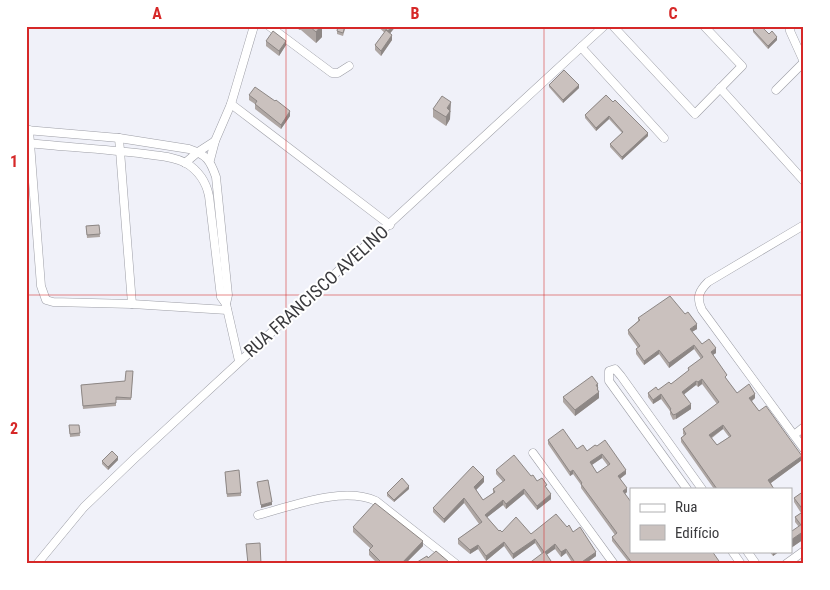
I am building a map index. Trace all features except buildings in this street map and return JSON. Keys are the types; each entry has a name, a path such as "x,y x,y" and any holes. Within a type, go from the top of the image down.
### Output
{"street":[{"path":"227,307 228,295 216,178 210,160 215,141 231,104 254,26"},
{"path":"270,26 332,72 338,72 349,66"},
{"name":"RUA FRANCISCO AVELINO","path":"37,564 84,508 240,361 390,225 604,26"},
{"path":"613,26 695,114 742,66 704,26"},
{"path":"776,90 804,62 790,31 790,26"},
{"path":"581,47 664,138"},
{"path":"720,88 804,181"},
{"path":"231,104 390,225"},
{"path":"210,160 198,152 189,149 120,138 27,130 41,286 46,300 53,302 227,307"},
{"path":"120,138 132,304"},
{"path":"186,163 198,152 215,141"},
{"path":"28,143 120,150 170,157 186,163 201,175 209,196 221,297 227,307 240,361"},
{"path":"804,225 708,282 699,292 698,298 702,310 804,449"},
{"path":"686,488 608,378 609,371 615,369 621,376 701,488"},
{"path":"794,435 804,427"},
{"path":"533,453 614,564"},
{"path":"680,479 690,472"},
{"path":"258,514 340,496 357,495 368,497 376,501 456,564"},
{"path":"786,564 804,551"},
{"path":"733,552 741,564"},
{"path":"748,552 756,564"}]}
